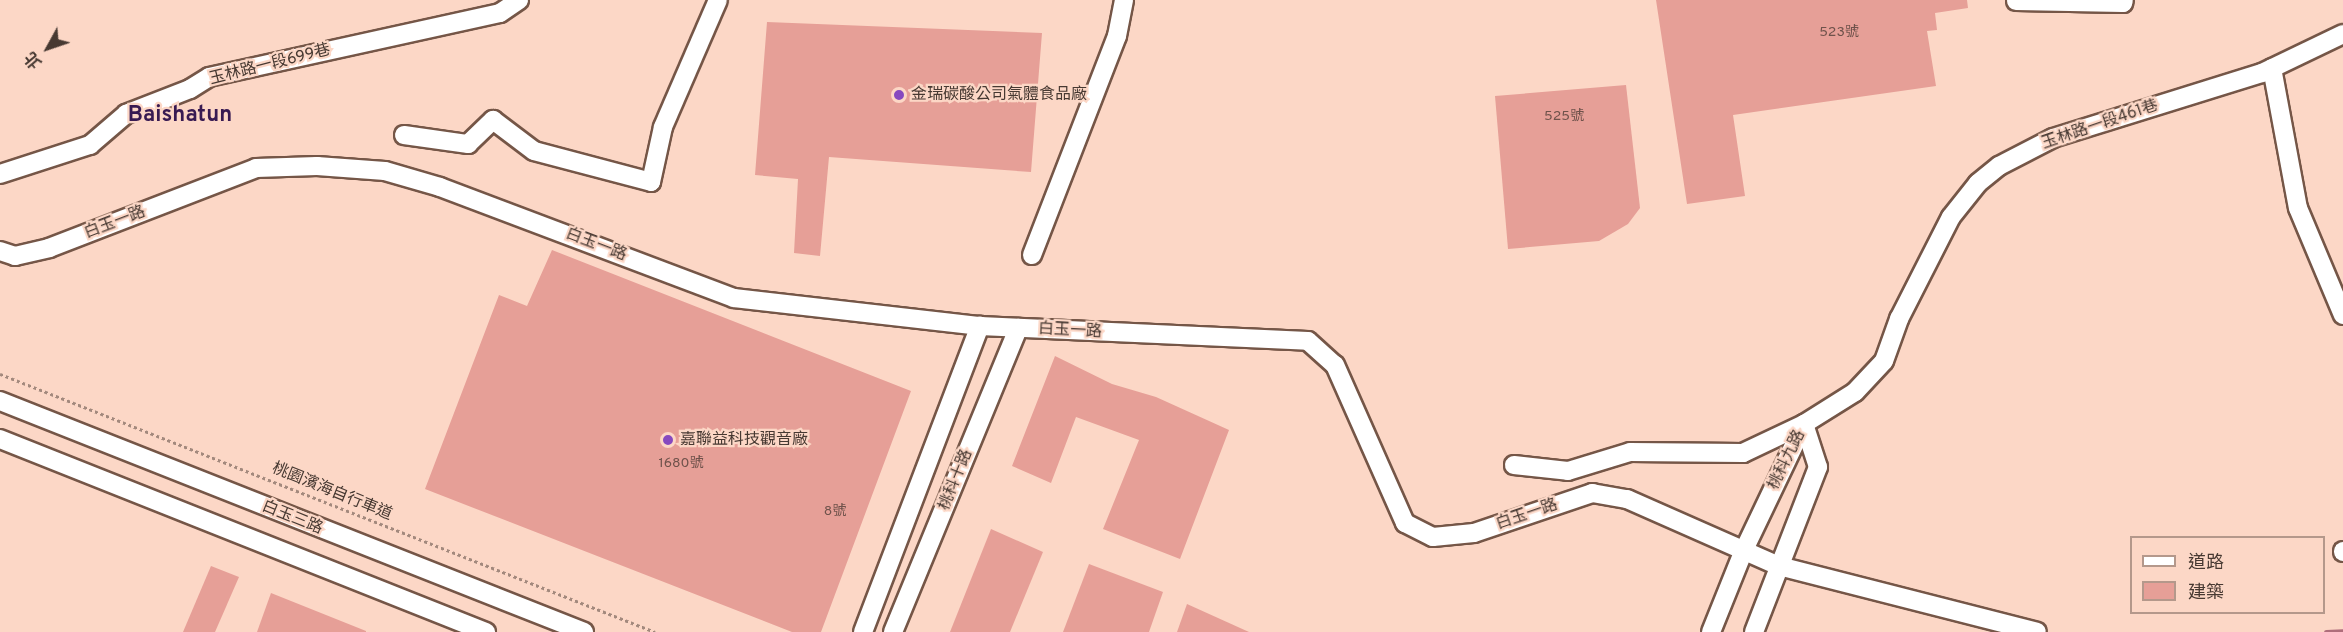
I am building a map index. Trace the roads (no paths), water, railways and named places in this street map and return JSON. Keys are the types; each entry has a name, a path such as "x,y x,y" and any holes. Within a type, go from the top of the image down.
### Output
{"street":[{"name":"玉林路一段699巷","path":"0,174 90,145 126,114 190,89 209,77 500,13 519,0"},
{"path":"404,135 468,144 493,120 534,151 651,182 663,127 718,0"},
{"path":"1032,255 1118,36 1124,0"},
{"path":"2016,1 2124,3 2124,0"},
{"name":"玉林路一段461巷","path":"1514,465 1568,471 1630,452 1743,453 1804,424 1855,392 1884,361 1899,319 1951,217 1978,183 1999,166 2054,138 2272,68 2343,33"},
{"path":"2272,68 2298,208 2343,315"},
{"name":"白玉一路","path":"0,251 15,256 49,248 256,168 317,166 374,170 440,187 734,298 980,326 1308,341 1335,365 1405,522 1433,537 1474,533 1592,494 1627,499 1779,566 2037,632"},
{"name":"桃科十路","path":"863,632 980,326"},
{"name":"桃科十路","path":"893,632 1018,328"},
{"name":"白玉三路","path":"0,401 584,632"},
{"name":"桃科九路","path":"1712,632 1744,550 1804,424"},
{"name":"桃科九路","path":"1754,632 1818,467 1804,424"},
{"name":"白玉三路","path":"0,439 486,632"}],"waterway":[{"path":"2326,632 2343,631"}],"place":[{"name":"金瑞碳酸公司氣體食品廠","path":"899,95"},
{"name":"嘉聯益科技觀音廠","path":"668,440"}],"district":[{"name":"Baishatun","path":"180,116"}]}
